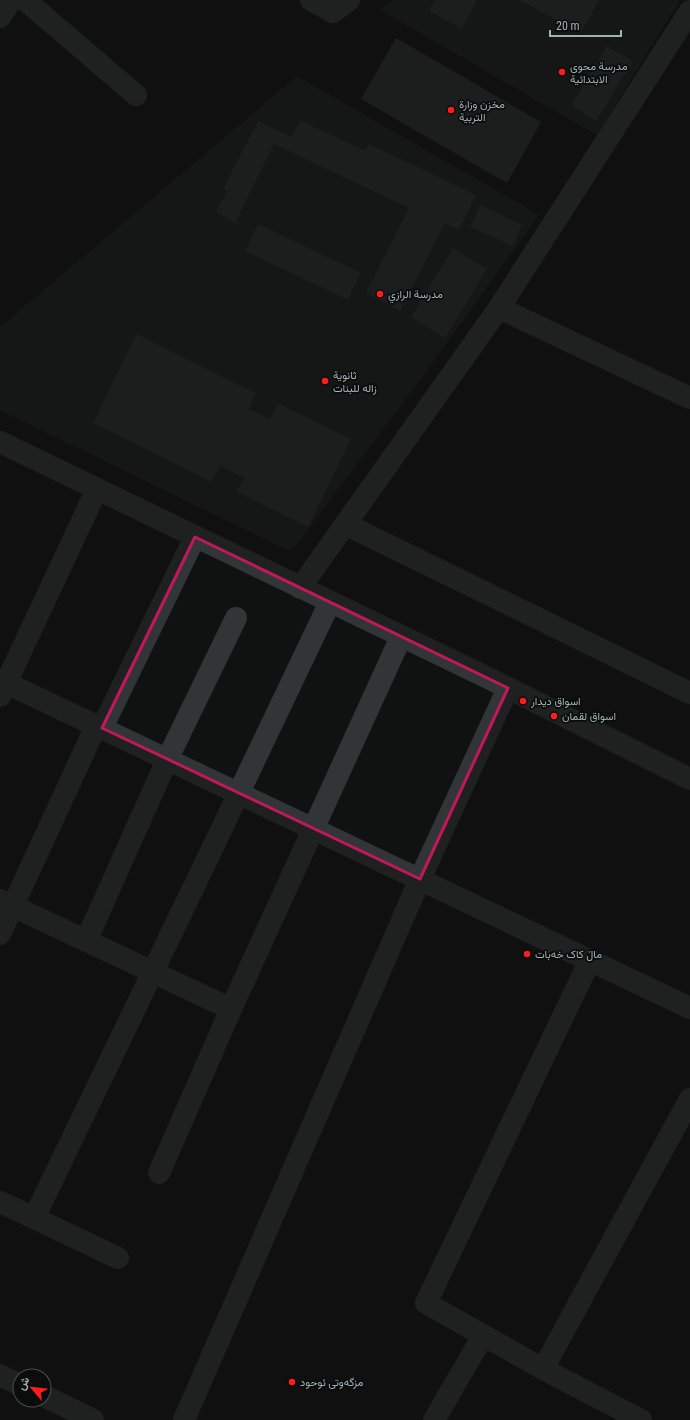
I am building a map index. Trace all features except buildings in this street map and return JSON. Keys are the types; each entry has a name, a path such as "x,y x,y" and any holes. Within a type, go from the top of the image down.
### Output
{"street":[{"path":"0,18 11,0"},
{"path":"25,0 136,95"},
{"path":"311,0 334,12 349,0"},
{"path":"300,588 499,308 690,11"},
{"path":"499,308 690,398"},
{"path":"3,450 97,489 508,688 690,779"},
{"path":"97,489 2,686 99,727 690,1008"},
{"path":"345,524 690,693"},
{"path":"0,934 6,903 99,727 195,537"},
{"path":"34,1218 152,972 240,794 330,602"},
{"path":"86,941 167,760 236,618"},
{"path":"159,1172 312,829 401,637"},
{"path":"184,1420 420,880 508,688"},
{"path":"6,903 231,1009"},
{"path":"590,960 426,1303 543,1369 641,1420"},
{"path":"543,1369 690,1099"},
{"path":"0,1202 118,1258"},
{"path":"434,1420 484,1336"},
{"path":"0,1376 12,1381"},
{"path":"52,1400 93,1420"}],"highlighted area":[{"path":"195,537 508,688 420,879 102,728"}],"shaded area":[{"name":"مدرسة محوي الابتدائية","path":"392,0 680,0 597,135 380,10"},
{"path":"297,76 539,215 429,368 291,550 287,550 0,410 0,327","holes":["136,334 256,393 249,409 270,419 308,526 244,478 220,466 212,481 93,423"]}],"place":[{"name":"مدرسة محوي الابتدائية","path":"562,72"},
{"name":"مخزن وزارة التربية","path":"451,110"},
{"name":"مدرسة الرازي","path":"380,294"},
{"name":"ثانوية زاله للبنات","path":"325,381"},
{"name":"اسواق ديدار","path":"523,701"},
{"name":"اسواق لقمان","path":"554,716"},
{"name":"ماڵ کاک خەبات","path":"527,954"},
{"name":"مزگەوتی ئوحود","path":"292,1382"}]}
